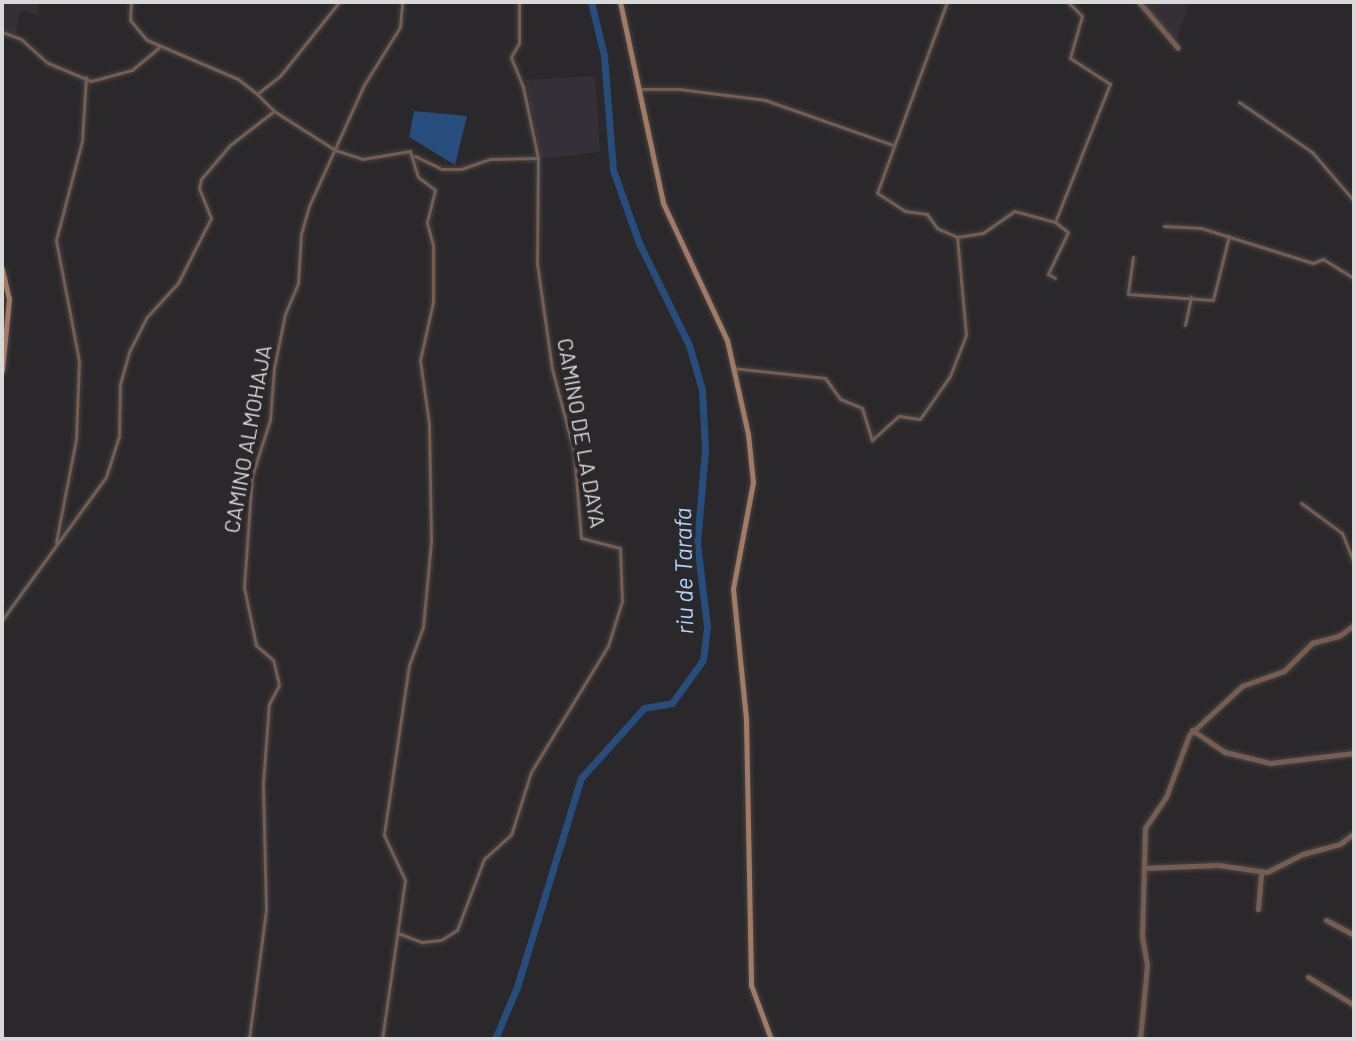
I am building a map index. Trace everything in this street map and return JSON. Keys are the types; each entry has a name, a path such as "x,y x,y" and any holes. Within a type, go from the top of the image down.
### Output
{"main road":[{"path":"620,2 663,203 714,304 732,368 753,482 733,589 746,720 751,985 771,1039"},
{"path":"2,269 9,299 2,371"}],"street":[{"path":"131,2 130,20 159,47 238,79 274,111 335,150 362,159 392,158 404,151 452,169 490,159 538,158"},
{"path":"257,94 280,76 339,2"},
{"name":"CAMINO ALMOHAJA","path":"249,1039 266,909 263,783 269,704 279,685 273,660 256,645 251,622 244,587 245,522 252,476 270,420 285,314 298,283 301,234 364,85 400,27 402,2"},
{"name":"CAMINO DE LA DAYA","path":"398,933 422,942 441,940 457,930 484,859 511,835 531,772 591,677 619,617 620,548 581,538 574,452 552,369 537,264 538,158 523,87 511,57 519,43 519,2"},
{"path":"947,2 919,91 893,145 879,196 905,211 927,214 937,228 957,237 983,233 1014,211 1055,222 1068,232 1048,274 1055,278"},
{"path":"1055,222 1110,84 1070,58 1082,16 1068,2"},
{"path":"1139,2 1178,48"},
{"path":"2,32 21,39 48,63 91,81 132,70 159,47"},
{"path":"56,542 76,439 79,367 56,240 82,141 86,77"},
{"path":"638,89 765,100 893,145"},
{"path":"1239,102 1312,152 1354,201"},
{"path":"2,620 56,542 79,519 112,461 119,436 121,376 132,344 146,318 178,283 210,221 199,183 230,145 274,111"},
{"path":"382,1039 405,880 384,835 409,665 423,627 433,483 420,360 433,302 433,246 427,223 435,190 418,177 415,156"},
{"path":"1164,226 1229,236 1313,263 1328,261 1354,278"},
{"path":"1133,257 1128,294 1216,299 1229,236"},
{"path":"732,368 825,378 840,399 862,408 870,439 899,416 920,419 950,376 966,335 957,237"},
{"path":"1185,325 1191,297"},
{"path":"1301,503 1342,533 1354,562"},
{"path":"1140,1039 1147,965 1142,937 1145,828 1166,797 1192,730 1242,686 1284,671 1312,643 1339,636 1354,625"},
{"path":"1192,730 1225,752 1270,763 1354,753"},
{"path":"1144,868 1218,865 1276,871 1303,854 1336,846 1354,833"},
{"path":"1258,909 1261,871"},
{"path":"1326,920 1354,935"},
{"path":"1308,977 1354,1005"}],"shaded area":[{"path":"2,2 38,2 39,15 20,11 16,35 2,30"},
{"path":"1139,2 1189,2 1175,45"},
{"path":"595,76 600,152 541,159 526,80"}],"water":[{"path":"414,111 467,116 455,165 409,137"}],"waterway":[{"name":"riu de Tarafa","path":"495,1039 517,987 581,778 644,708 672,703 703,660 707,626 697,543 705,449 702,390 689,345 639,243 613,170 604,55 591,2"}]}
